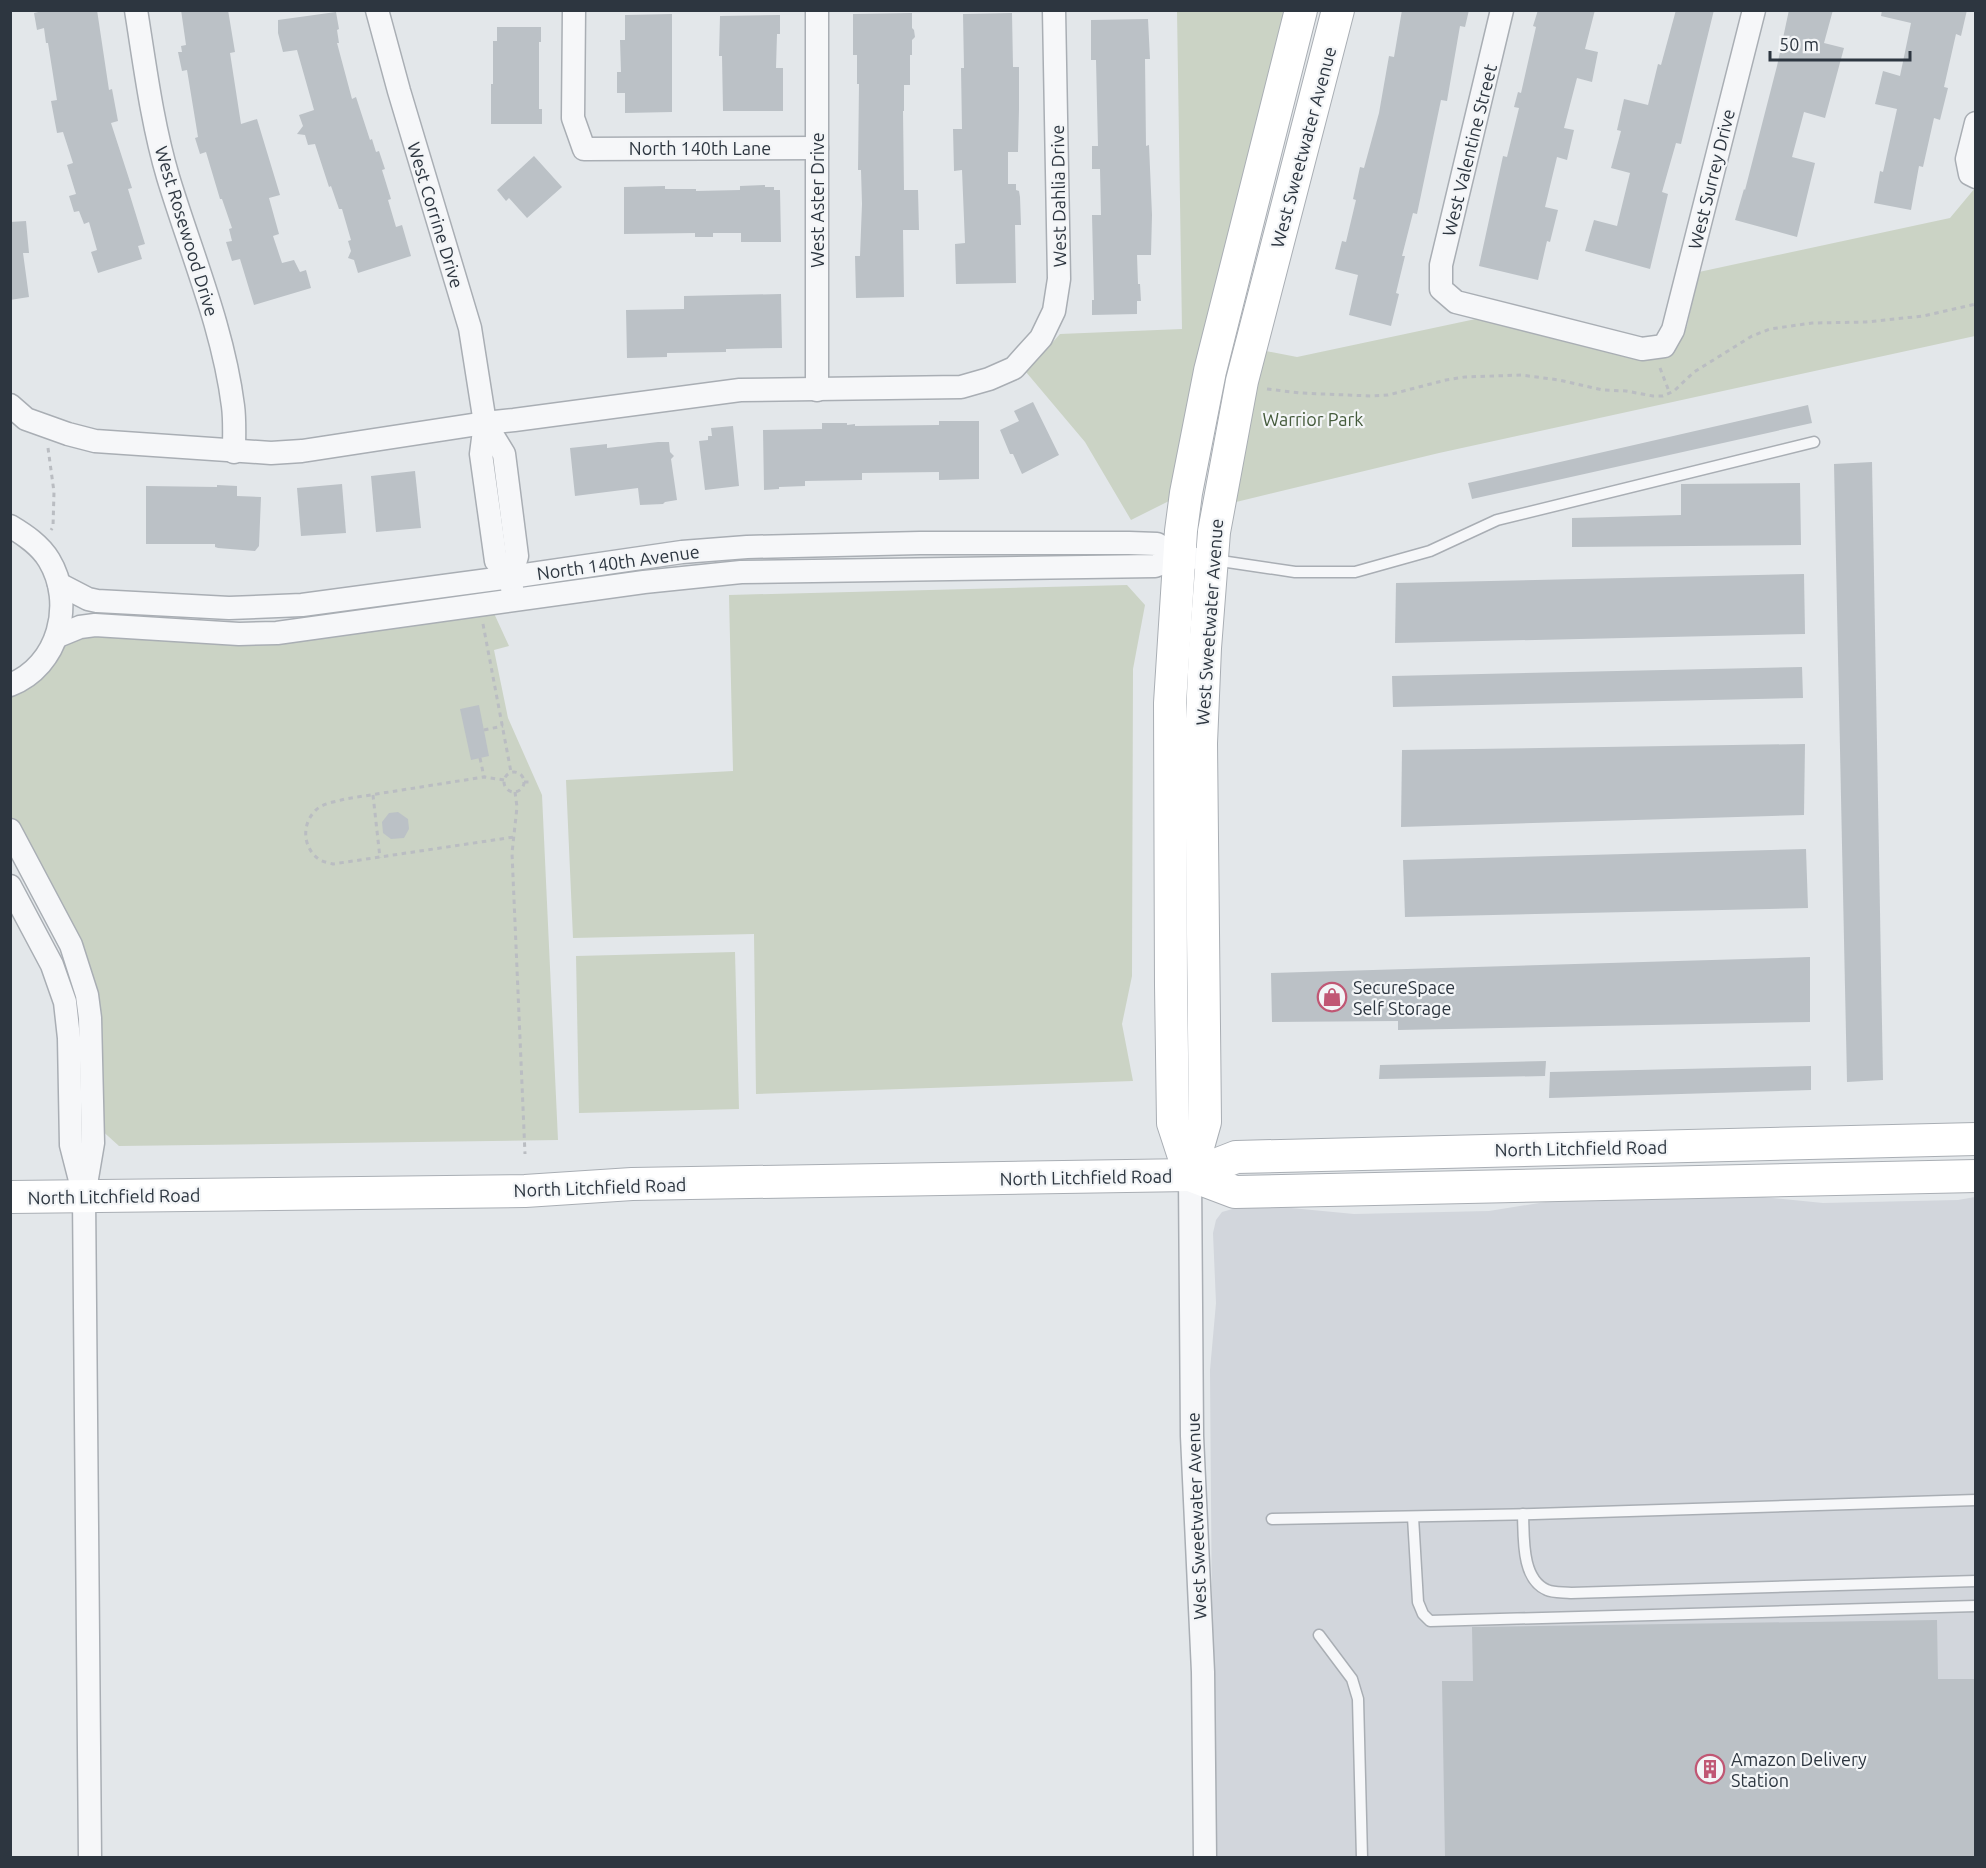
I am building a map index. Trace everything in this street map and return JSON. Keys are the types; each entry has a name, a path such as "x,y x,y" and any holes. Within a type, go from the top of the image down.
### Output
{"main road":[{"name":"West Sweetwater Avenue","path":"1190,1175 1173,1123 1169,823 1170,716 1186,494 1210,371 1301,10"},
{"name":"West Sweetwater Avenue","path":"1190,1175 1205,1122 1201,743 1204,648 1211,559 1222,482 1242,381 1338,10"},
{"name":"North Litchfield Road","path":"10,1197 525,1191 632,1184 1190,1175 1236,1157 1976,1139"},
{"name":"North Litchfield Road","path":"1190,1175 1235,1192 1976,1176"}],"street":[{"name":"West Rosewood Drive","path":"136,10 168,174 218,333 226,369 233,408 234,452"},
{"name":"West Corrine Drive","path":"377,10 399,92 470,328 485,423 504,454 517,556 511,577 514,600"},
{"name":"North 140th Lane","path":"574,10 573,118 584,149 817,148"},
{"name":"West Aster Drive","path":"817,10 817,390"},
{"name":"West Dahlia Drive","path":"817,390 961,387 989,379 1014,368 1041,339 1054,311 1059,279 1054,10"},
{"name":"West Valentine Street","path":"1502,10 1441,265 1441,289 1456,302 1661,353"},
{"name":"West Surrey Drive","path":"1661,353 1673,330 1754,10"},
{"path":"1973,175 1967,159 1976,123"},
{"path":"18,412 68,434 95,441 271,453 302,451 485,423 740,390 817,390"},
{"path":"10,526 31,539 48,559 59,584 62,608 58,636 49,652 35,669 10,685"},
{"name":"North 140th Avenue","path":"59,584 88,599 97,601 262,608 302,605 682,552 747,547 920,543 1129,543 1157,544 1180,557"},
{"name":"North 140th Avenue","path":"58,636 80,627 95,625 238,634 278,633 677,578 741,572 1155,566 1180,557 1211,559"},
{"path":"10,830 71,945 87,995 90,1018 93,1143 84,1196 90,1857"},
{"path":"10,886 52,965 65,1002 69,1038 71,1145 84,1196"},
{"name":"West Sweetwater Avenue","path":"1190,1175 1192,1436 1203,1672 1205,1857"}],"lane":[{"path":"1211,559 1294,572 1355,572 1430,551 1497,520 1814,442"},
{"path":"1272,1519 1413,1517 1976,1500"},
{"path":"1523,1514 1526,1563 1538,1583 1547,1590 1571,1593 1976,1581"},
{"path":"1413,1517 1418,1602 1423,1614 1430,1621 1976,1606"},
{"path":"1319,1635 1352,1679 1358,1699 1362,1857"}],"path":[{"path":"1661,353 1670,394"},
{"path":"47,446 54,492 53,527 50,534"},
{"path":"482,620 511,772"},
{"path":"484,730 503,726"},
{"path":"480,758 484,777"},
{"path":"511,772 519,773 524,782 522,788 515,792 507,790 504,780 511,772"},
{"path":"504,780 484,777 345,799 324,805 314,812 306,826 305,840 311,852 321,860 333,864 380,859 514,837"},
{"path":"524,782 533,782"},
{"path":"515,792 518,807 512,853 525,1154"},
{"path":"373,795 380,859"}],"shaded area":[{"path":"1733,1194 1823,1203 1958,1200 1975,1197 1975,1857 1217,1857 1210,1370 1216,1303 1213,1233 1216,1220 1222,1212 1243,1206 1269,1206 1354,1214 1489,1211 1564,1199"}],"green space":[{"path":"1177,11 1294,11 1173,499 1131,520 1085,442 1026,372 1060,334 1182,329"},
{"name":"Warrior Park","path":"1975,188 1975,336 1439,453 1232,503 1261,350 1297,357 1485,317 1673,347 1687,326 1699,272 1950,218"},
{"path":"1127,585 1145,605 1133,669 1132,976 1122,1024 1133,1081 756,1094 754,934 573,938 566,780 733,771 729,595"},
{"path":"492,609 509,646 494,650 508,718 542,795 558,1140 119,1146 98,1127 76,936 11,817 10,697 38,679 70,641 87,633 215,637"},
{"path":"735,952 739,1109 579,1113 576,956"}],"building":[{"path":"47,10 97,10 109,90 112,89 118,121 111,123 132,188 128,189 145,244 138,246 142,259 98,273 91,252 97,250 89,222 84,224 79,211 74,212 69,196 76,194 67,165 73,163 63,132 57,133 51,101 57,100 48,43 46,43 44,28 37,30 34,13"},
{"path":"181,10 228,10 235,52 230,53 241,124 257,119 280,195 269,198 279,234 273,236 282,263 294,260 300,272 306,270 311,288 254,305 240,259 232,261 226,242 232,241 229,229 232,228 222,199 220,199 206,152 200,154 195,138 198,137 187,70 182,71 178,52 182,52 181,46 186,45"},
{"path":"1402,10 1469,10 1465,27 1460,26 1447,101 1441,100 1417,214 1413,213 1402,256 1405,256 1391,326 1349,315 1358,275 1335,269 1342,241 1346,242 1356,200 1353,199 1360,167 1364,168 1379,113 1389,56 1394,57"},
{"path":"1538,10 1595,10 1585,49 1598,52 1592,82 1577,78 1564,128 1574,130 1567,160 1557,157 1545,207 1558,210 1550,242 1547,241 1538,280 1479,266 1503,156 1507,157 1519,108 1514,107 1518,92 1521,93"},
{"path":"1676,10 1714,10 1681,144 1676,143 1662,192 1668,194 1650,269 1585,251 1594,220 1617,226 1630,173 1611,168 1621,131 1617,130 1624,99 1648,105 1658,64 1661,65"},
{"path":"1789,10 1833,10 1824,43 1844,48 1825,118 1804,112 1792,157 1815,163 1797,237 1735,220 1777,66"},
{"path":"1882,10 1967,10 1961,36 1956,34 1944,87 1948,88 1940,120 1934,118 1923,167 1919,166 1911,210 1874,203 1897,109 1875,104 1883,71 1900,76 1911,23 1881,16"},
{"path":"336,12 339,29 337,30 339,43 337,43 352,99 356,97 370,140 372,139 376,152 379,151 385,169 382,170 391,199 388,200 396,227 402,225 411,256 358,273 354,260 348,258 351,251 348,241 351,240 342,209 339,209 331,186 329,187 315,144 308,145 305,135 297,134 303,126 299,115 314,110 297,50 283,52 278,33 278,20"},
{"path":"912,13 912,28 915,37 912,40 912,55 910,55 910,85 904,85 904,190 918,190 919,230 903,230 904,297 856,298 855,256 860,256 862,204 861,170 858,170 859,84 857,84 857,55 853,55 853,14"},
{"path":"1012,13 1013,67 1019,67 1018,152 1008,152 1008,184 1016,184 1020,197 1021,225 1015,225 1016,283 956,284 955,244 965,243 962,170 954,171 953,129 962,129 963,14"},
{"path":"672,14 672,112 625,113 625,93 617,93 617,72 621,72 620,40 625,40 625,15"},
{"path":"780,15 776,68 783,68 783,111 723,111 722,56 719,56 720,16"},
{"path":"1148,19 1150,59 1145,59 1146,146 1149,145 1151,255 1137,255 1141,301 1137,301 1137,314 1092,315 1092,300 1094,300 1092,215 1101,215 1100,169 1092,169 1092,146 1098,146 1096,60 1091,60 1091,20"},
{"path":"497,27 541,27 539,109 542,109 542,124 491,124 493,41 497,41"},
{"path":"534,156 562,187 527,218 509,198 506,201 497,190"},
{"path":"765,185 765,187 774,187 774,190 780,190 781,242 741,242 741,233 713,233 713,237 695,237 695,233 624,234 624,187 665,186 665,189 696,189 696,191 740,190 740,186"},
{"path":"26,221 29,253 23,253 29,297 10,300 10,222"},
{"path":"781,294 782,348 726,349 726,352 667,353 667,357 627,358 626,310 684,309 684,296"},
{"path":"1033,402 1059,455 1022,474 1000,430 1019,421 1014,411"},
{"path":"1808,405 1812,423 1472,499 1468,483"},
{"path":"939,421 979,421 979,479 939,480 939,472 862,473 862,480 805,481 805,486 764,490 763,430 822,429 822,423 847,423 847,425 855,424 855,426 939,425"},
{"path":"733,426 739,486 705,490 699,441 708,440 708,436 712,436 711,428"},
{"path":"669,442 670,452 674,456 671,459 677,500 663,504 640,505 638,488 575,496 570,448 607,444 607,448"},
{"path":"1872,462 1883,1080 1847,1082 1834,464"},
{"path":"415,471 421,528 376,532 371,476"},
{"path":"1800,483 1801,545 1572,547 1572,518 1681,515 1681,484"},
{"path":"342,484 346,533 301,536 297,488"},
{"path":"217,485 237,486 237,496 261,497 259,546 255,551 218,548 215,544 146,544 146,486 217,487"},
{"path":"1804,574 1805,634 1395,643 1396,583"},
{"path":"1802,667 1803,698 1393,707 1392,676"},
{"path":"479,705 489,756 471,760 460,709"},
{"path":"1805,744 1804,815 1401,827 1402,750"},
{"path":"398,812 408,819 409,829 404,838 391,839 383,833 382,822 389,813"},
{"path":"1806,849 1808,908 1405,917 1403,860"},
{"path":"1810,957 1810,1022 1398,1030 1398,1021 1272,1022 1271,973"},
{"path":"1546,1061 1545,1076 1379,1079 1380,1065"},
{"path":"1811,1066 1811,1090 1549,1098 1550,1072"},
{"name":"Amazon Delivery Station","path":"1937,1620 1938,1679 1976,1679 1976,1857 1445,1857 1442,1681 1473,1681 1472,1627"}],"place":[{"name":"SecureSpace Self Storage","path":"1332,997"},
{"name":"Amazon Delivery Station","path":"1710,1769"}]}
